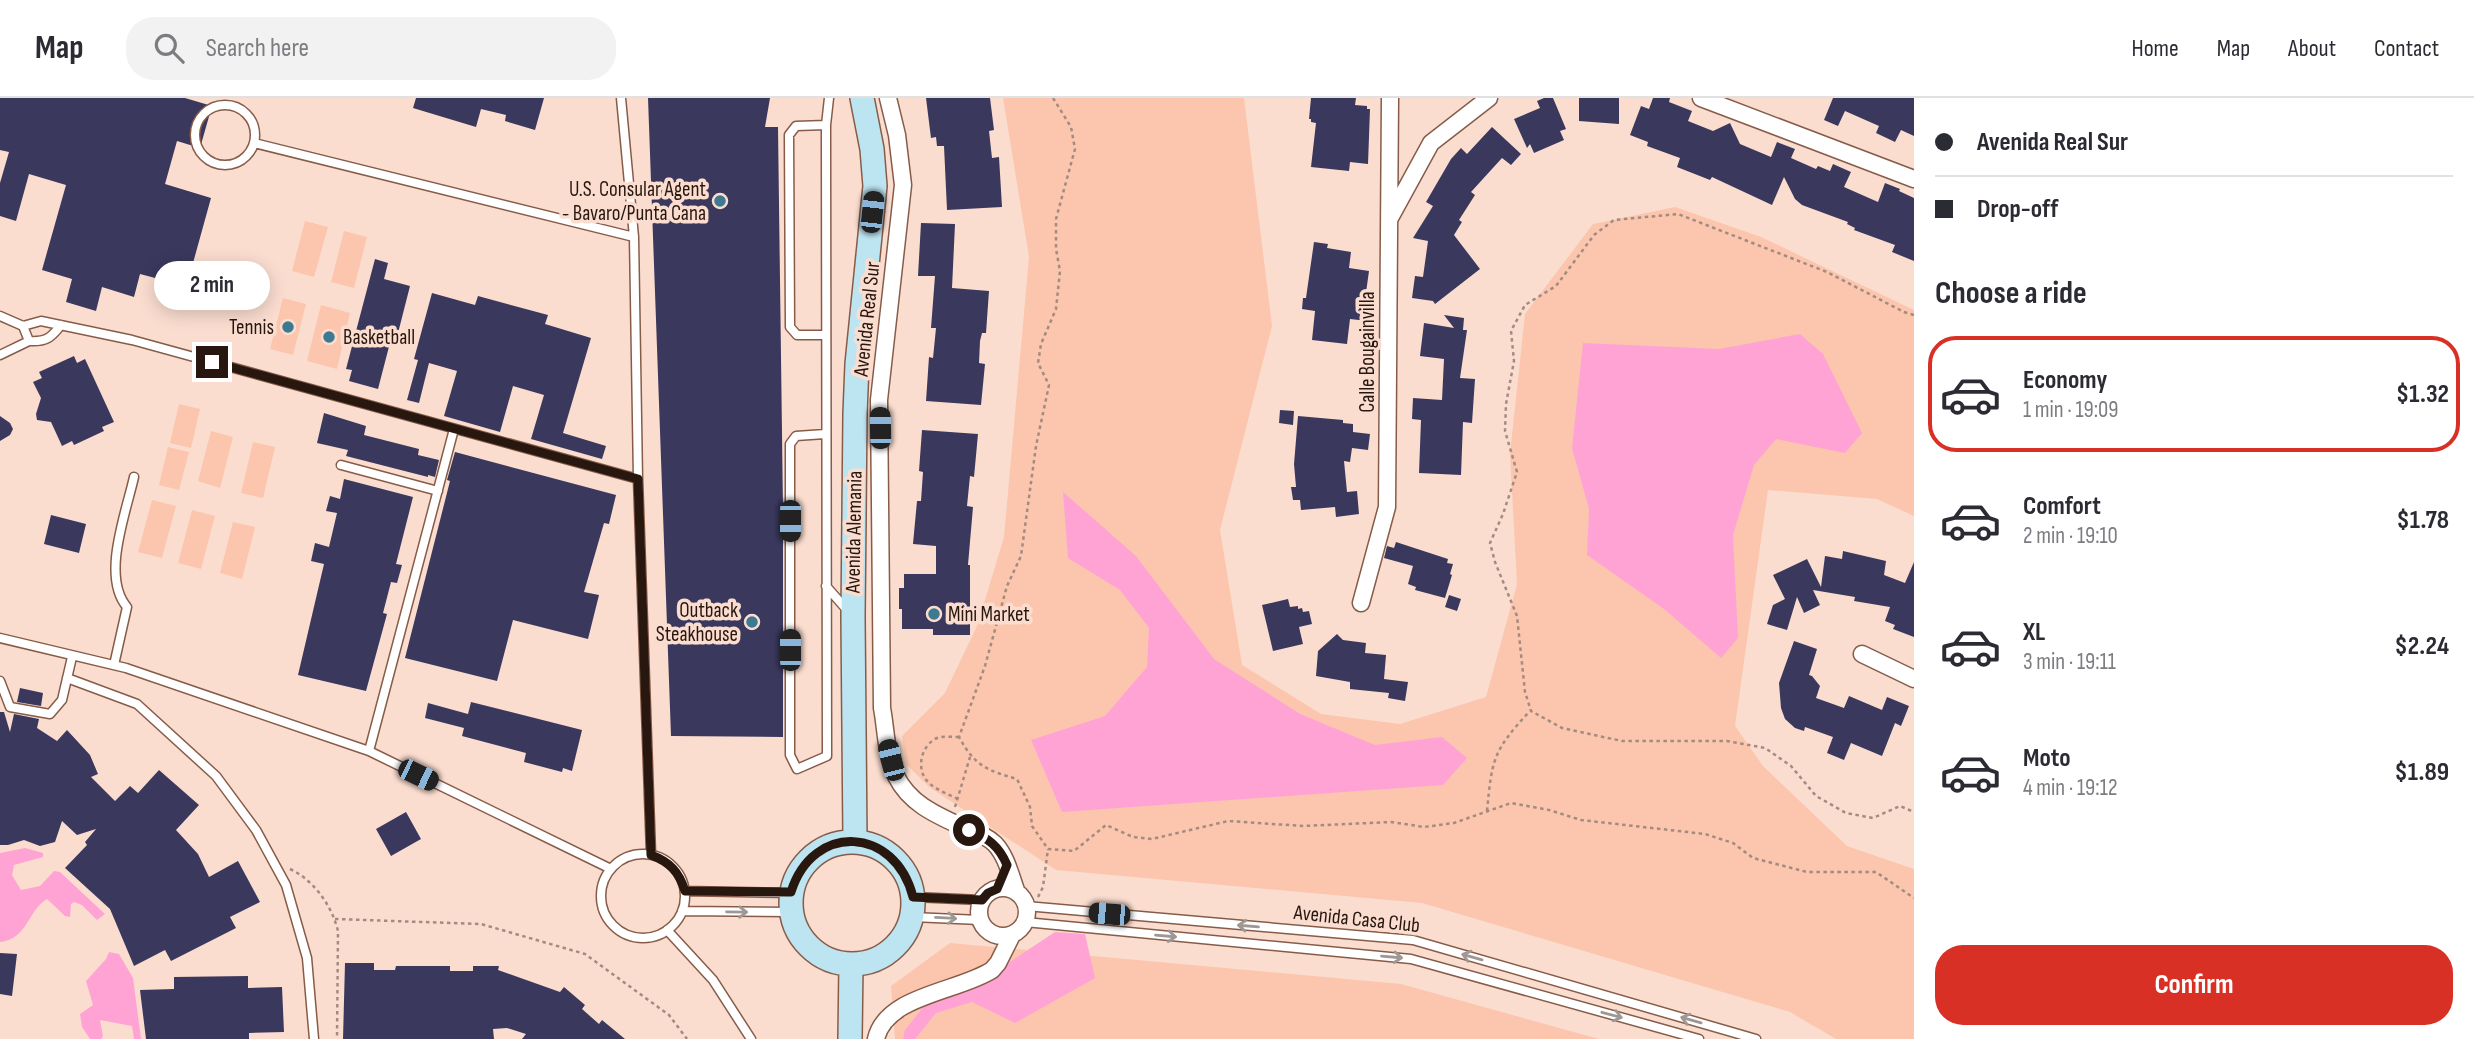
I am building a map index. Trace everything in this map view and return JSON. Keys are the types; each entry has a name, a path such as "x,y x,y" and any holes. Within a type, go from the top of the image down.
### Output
{"street":[{"name":"Avenida Alemania","path":"855,841 853,617 857,377 875,186 872,149 862,98"},
{"name":"Avenida Real Sur","path":"888,98 897,135 902,186 879,400 882,708 895,775 907,793 923,808 987,837 1003,854 1023,907"},
{"name":"Calle Bougainvilla","path":"1361,603 1387,507 1390,98"},
{"path":"1389,221 1431,144 1489,98"},
{"path":"1701,98 1914,179"},
{"path":"1862,654 1914,679"},
{"path":"855,841 872,845 887,853 904,872 912,907 901,939 883,956 868,962 851,964 834,961 812,948 796,929 791,902 796,875 807,861 829,846 855,841"},
{"path":"997,889 1007,865"},
{"path":"876,1039 878,1029 891,1012 992,970 1012,935 1023,907 1004,888 997,889 982,900 980,920 993,934 1012,935"},
{"path":"993,934 1002,954"},
{"path":"850,1039 851,964"}],"lane":[{"path":"621,98 634,237 638,479 651,855"},
{"path":"825,434 796,436 790,444 790,755 797,769 827,756 825,335 826,125 829,98"},
{"path":"222,104 232,105 248,115 255,133 254,143 243,159 223,165 204,157 198,149 195,128 205,112 222,104"},
{"path":"825,335 797,335 790,327 789,135 796,126 826,125"},
{"path":"254,143 634,237"},
{"path":"0,316 23,326 41,321 132,340 638,479"},
{"path":"0,355 29,341 42,342 51,338 61,325"},
{"path":"23,326 29,341"},
{"path":"369,751 454,429"},
{"path":"341,465 438,491"},
{"path":"114,665 127,607 118,596 113,568 134,477"},
{"path":"826,586 853,617"},
{"path":"0,638 114,665 369,751 611,869"},
{"path":"0,681 10,707 50,714 62,701 72,657"},
{"path":"67,678 137,704 216,776 256,830 286,885 307,958 314,1039"},
{"path":"651,855 674,867 685,891 682,911 667,930 645,938 622,932 612,924 602,903 605,879 611,869 622,859 651,855"},
{"path":"685,891 791,902"},
{"path":"912,907 982,900"},
{"path":"682,911 791,902"},
{"path":"912,907 980,920"},
{"name":"Avenida Casa Club","path":"1023,907 1411,959 1699,1039"},
{"name":"Avenida Casa Club","path":"1023,907 1413,940 1756,1039"},
{"path":"667,930 713,980 751,1039"}],"path":[{"path":"1023,907 1037,898 1043,887 1048,849 1032,826 1030,807 1017,779 992,772 970,757 959,737 991,646 1007,586 1021,555 1049,385 1038,363 1041,344 1056,309 1060,271 1056,248 1056,219 1076,149 1071,127 1053,98"},
{"path":"1914,315 1827,272 1678,214 1614,220 1594,235 1578,260 1556,286 1525,304 1511,331 1514,361 1506,404 1505,431 1517,471 1490,543 1517,616 1525,692 1531,711 1562,728 1622,741 1727,741 1765,748 1791,766 1816,796 1846,813 1873,818 1900,806 1914,812"},
{"path":"1487,811 1495,756 1505,738 1531,711"},
{"path":"958,799 929,783 921,767 922,757 938,737 959,737"},
{"path":"951,822 970,757"},
{"path":"1048,849 1074,851 1106,825 1133,837 1152,839 1228,821 1303,827 1391,822 1424,827 1454,823 1511,803 1549,810 1581,820 1705,834 1733,843 1753,858 1807,873 1876,872 1914,898"},
{"path":"275,865 294,870 307,881 328,904 335,919 338,931 337,1039"},
{"path":"335,919 481,924 585,954 669,1015 687,1039"}],"shaded area":[{"path":"1003,98 1244,98 1272,326 1220,530 1242,665 1321,714 1400,724 1486,697 1517,584 1510,454 1525,314 1593,224 1675,207 1761,237 1914,310 1914,516 1877,499 1768,490 1735,726 1763,766 1847,846 1914,869 1914,1039 1836,1039 1790,1012 1422,903 1056,870 929,787 906,764 902,736 945,693 977,626 1004,537 1029,257"},
{"name":"Tennis","path":"305,221 328,227 314,277 292,271"},
{"path":"344,231 367,237 354,288 331,282"},
{"name":"Tennis","path":"283,298 306,304 293,355 270,349"},
{"name":"Basketball","path":"321,305 350,313 337,369 307,361"},
{"path":"1800,334 1823,354 1862,433 1845,453 1776,439 1754,465 1733,535 1738,638 1721,658 1664,609 1587,555 1589,509 1572,448 1583,343 1719,349"},
{"path":"179,404 200,409 191,448 170,443"},
{"path":"211,431 233,437 220,488 198,481"},
{"path":"253,442 275,447 263,498 241,493"},
{"path":"168,447 189,452 179,490 159,485"},
{"path":"1063,492 1136,556 1214,659 1300,714 1375,745 1442,737 1467,758 1443,785 1062,812 1031,740 1105,716 1147,667 1149,628 1120,590 1068,558"},
{"path":"152,500 176,506 162,558 138,552"},
{"path":"192,510 215,516 201,569 178,563"},
{"path":"233,522 255,527 242,579 220,573"},
{"path":"25,848 43,853 43,857 14,865 12,875 21,890 40,886 54,871 60,872 105,914 97,920 82,905 74,902 71,904 70,917 65,916 47,899 40,904 16,936 0,942 0,853"},
{"path":"1055,932 1085,934 1095,978 1015,1023 972,1002 936,1013 915,1039 903,1039 905,1030 924,1006 964,984 990,975"},
{"path":"950,943 1401,984 1599,1039 895,1039 891,986"},
{"path":"109,952 119,954 133,978 141,1039 134,1039 132,1026 100,1020 103,1036 101,1039 90,1039 82,1027 80,1014 93,1005 86,981"}],"building":[{"path":"0,98 185,98 212,106 200,148 177,141 165,184 211,198 193,263 185,261 178,284 140,274 134,297 102,287 96,311 66,302 72,279 42,270 66,185 29,174 16,221 0,216 0,183 9,152 0,150"},
{"path":"416,98 544,98 535,130 505,121 506,115 481,109 476,127 413,108"},
{"path":"648,98 770,98 765,127 778,127 783,737 671,736"},
{"path":"926,98 990,98 994,130 989,131 992,158 999,157 1002,207 947,210 944,146 937,146 936,137 931,138"},
{"path":"1311,98 1356,98 1355,105 1367,106 1367,109 1370,109 1368,164 1350,162 1349,171 1311,167 1316,123 1309,119"},
{"path":"1553,98 1566,129 1560,131 1564,140 1534,153 1530,144 1527,148 1514,119 1540,108 1537,101"},
{"path":"1579,98 1619,98 1619,124 1579,121"},
{"path":"1653,98 1670,98 1669,102 1692,111 1688,121 1713,131 1730,123 1740,144 1771,157 1777,142 1795,149 1791,158 1816,169 1818,166 1830,171 1833,164 1851,172 1844,187 1878,202 1885,183 1900,189 1899,191 1914,198 1914,261 1892,252 1895,245 1854,230 1848,222 1802,205 1795,199 1784,177 1772,205 1712,177 1710,180 1677,167 1680,158 1647,146 1648,142 1630,135 1641,106 1649,109"},
{"path":"1833,98 1914,98 1914,136 1901,130 1895,142 1876,133 1879,126 1845,111 1838,126 1824,120"},
{"path":"1492,127 1521,154 1511,165 1502,158 1471,192 1475,195 1459,220 1462,222 1454,235 1480,269 1435,304 1433,301 1412,298 1415,276 1423,277 1428,241 1413,238 1433,206 1426,202 1451,159 1461,148 1467,154"},
{"path":"921,223 955,224 952,288 989,291 986,333 982,333 980,341 979,363 985,364 981,405 926,401 929,357 933,358 936,328 931,328 935,276 918,276"},
{"path":"1314,242 1328,244 1327,248 1351,252 1349,268 1369,271 1364,307 1369,307 1368,321 1350,319 1347,344 1312,340 1315,311 1302,309"},
{"path":"375,259 388,263 384,279 410,286 397,337 392,335 378,389 349,381 352,370 346,369"},
{"path":"432,293 475,305 478,296 548,315 545,324 591,338 563,433 606,446 602,459 531,439 544,395 513,386 500,432 444,416 457,371 429,363 419,403 407,400 418,360 414,359"},
{"path":"1444,315 1464,318 1463,330 1467,330 1460,378 1475,379 1472,423 1463,422 1461,475 1419,473 1421,420 1412,419 1413,398 1442,400 1444,359 1420,356 1424,323 1454,328"},
{"path":"74,356 77,363 85,359 114,422 102,427 104,431 74,445 72,441 62,446 51,422 37,420 41,398 33,382 42,378 39,372"},
{"path":"1280,410 1294,411 1293,425 1279,423"},
{"path":"324,413 366,426 364,435 419,449 418,455 439,460 435,477 346,456 348,450 317,443"},
{"path":"0,416 10,423 13,429 10,435 0,441"},
{"path":"1298,416 1343,420 1343,423 1353,424 1353,432 1370,434 1368,450 1352,448 1350,462 1344,461 1347,492 1357,491 1359,514 1336,517 1335,507 1301,510 1300,500 1293,500 1291,487 1296,487 1294,464"},
{"path":"922,430 978,434 974,477 970,476 967,506 973,507 968,565 970,635 933,635 933,629 902,629 899,588 904,588 904,574 936,574 936,546 913,544 917,501 921,501 923,472 919,471"},
{"path":"455,452 616,495 609,524 604,523 584,592 599,595 588,639 513,620 497,681 405,658"},
{"path":"344,479 413,497 396,564 402,565 397,583 391,582 383,613 387,614 366,691 298,675 324,564 311,561 315,543 329,547 337,513 326,511 330,496 340,499"},
{"path":"51,515 86,524 79,553 44,544"},
{"path":"1396,542 1448,559 1447,563 1453,564 1445,598 1415,590 1416,587 1408,584 1413,566 1384,558 1387,546 1394,548"},
{"path":"1843,551 1886,561 1884,575 1905,583 1914,562 1914,637 1893,629 1895,625 1885,621 1890,607 1854,601 1855,597 1813,590 1820,605 1804,613 1797,597 1787,630 1767,624 1773,605 1785,599 1773,575 1807,559 1821,587 1825,556 1842,559"},
{"path":"1449,595 1461,599 1457,611 1445,607"},
{"path":"1288,599 1290,607 1298,606 1303,612 1309,611 1312,624 1299,627 1303,644 1273,651 1262,605"},
{"path":"1337,634 1343,640 1366,643 1365,653 1386,655 1384,679 1408,682 1405,701 1388,698 1389,693 1350,689 1350,682 1316,676 1318,651"},
{"path":"1794,641 1817,649 1809,675 1820,686 1816,698 1844,708 1849,696 1882,710 1887,697 1909,706 1901,726 1895,723 1882,756 1851,743 1844,760 1827,753 1833,737 1805,727 1804,731 1795,728 1785,719 1781,708 1779,683"},
{"path":"20,688 43,693 41,706 17,702"},
{"path":"471,702 582,730 572,771 563,768 562,772 524,762 526,753 462,736 464,728 425,718 428,703 468,714"},
{"path":"0,712 4,712 10,732 14,714 39,719 37,728 57,741 67,730 90,755 98,774 91,777 115,801 130,786 138,793 159,770 199,805 176,830 198,854 209,877 238,861 260,902 230,917 236,928 171,961 165,950 134,966 110,909 65,868 87,845 85,842 96,829 77,835 62,821 55,842 40,846 24,840 0,845"},
{"path":"406,812 421,839 391,856 376,829"},
{"path":"0,953 17,954 12,996 0,994"},
{"path":"345,963 374,963 374,970 395,970 396,966 450,966 450,971 473,971 473,966 499,966 498,970 560,992 564,987 585,1005 582,1009 599,1024 602,1020 625,1039 522,1039 526,1034 507,1028 493,1029 494,1039 343,1039"},
{"path":"248,976 248,988 282,987 284,1032 249,1033 249,1039 146,1039 140,990 174,989 174,977"}],"place":[{"name":"U.S. Consular Agent - Bavaro/Punta Cana","path":"720,201"},
{"name":"Tennis","path":"288,327"},
{"name":"Basketball","path":"329,337"},
{"name":"Mini Market","path":"934,614"},
{"name":"Outback Steakhouse","path":"752,622"}],"route":[{"path":"212,362 638,479 651,855 674,867 685,891 791,892 796,875 820,850 837,843 855,841 872,845 887,853 900,865 909,880 913,897 982,900 997,889 1007,865 996,845 987,837 969,830"}]}
